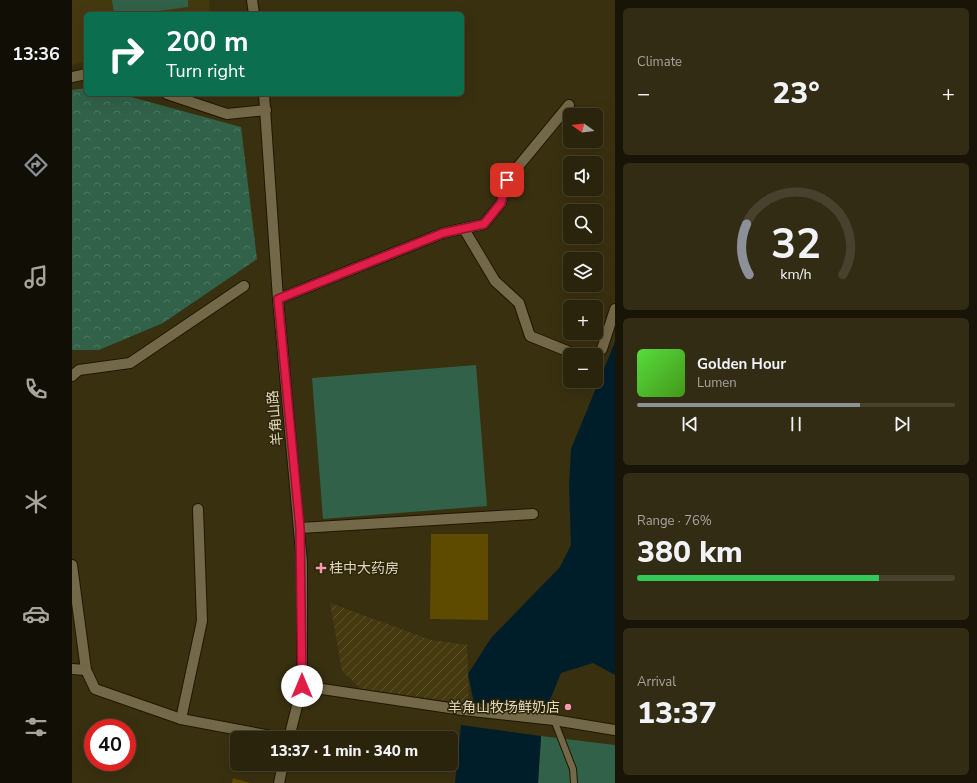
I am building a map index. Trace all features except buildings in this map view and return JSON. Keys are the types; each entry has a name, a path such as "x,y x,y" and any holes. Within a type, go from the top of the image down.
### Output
{"street":[{"path":"252,0 254,12"},
{"path":"72,77 84,74"},
{"path":"173,96 227,114 266,110"},
{"name":"羊角山路","path":"264,96 278,299 300,528 302,686 291,731"},
{"path":"278,299 443,233 484,224 501,203 507,180 569,105"},
{"path":"464,229 495,281 519,303 530,336 563,349"},
{"path":"72,376 79,370 130,362 244,286"},
{"path":"602,348 615,309"},
{"path":"181,719 202,620 198,509"},
{"path":"300,528 533,514"},
{"path":"72,565 86,670 95,689 181,719 245,731"},
{"path":"72,669 86,670"},
{"path":"302,686 463,710 554,720 615,730"},
{"path":"278,783 281,771"}],"lane":[{"path":"554,720 573,769 574,783"}],"shaded area":[{"path":"72,0 209,0 210,12 84,12 84,62 72,65"},
{"path":"330,603 431,640 467,645 469,704 361,689 342,671"}],"green space":[{"path":"112,0 188,0 188,7 152,12 114,12"},
{"path":"84,88 84,96 127,96 241,127 257,259 163,323 99,350 72,350 72,90"},
{"path":"476,365 487,506 323,519 312,378"},
{"path":"541,736 615,745 615,783 538,783"}],"water":[{"path":"615,342 615,675 593,663 561,673 545,712 474,703 468,674 491,638 560,567 571,545 569,485 571,449 596,388 603,388 603,371"},
{"path":"461,725 541,736 538,783 455,783 456,771 458,771"}],"place":[{"name":"桂中大药房","path":"321,568"},
{"name":"羊角山牧场鲜奶店","path":"568,707"}],"route":[{"path":"302,686 302,563 300,528 278,299 443,233 484,224 501,203 507,180"}]}
